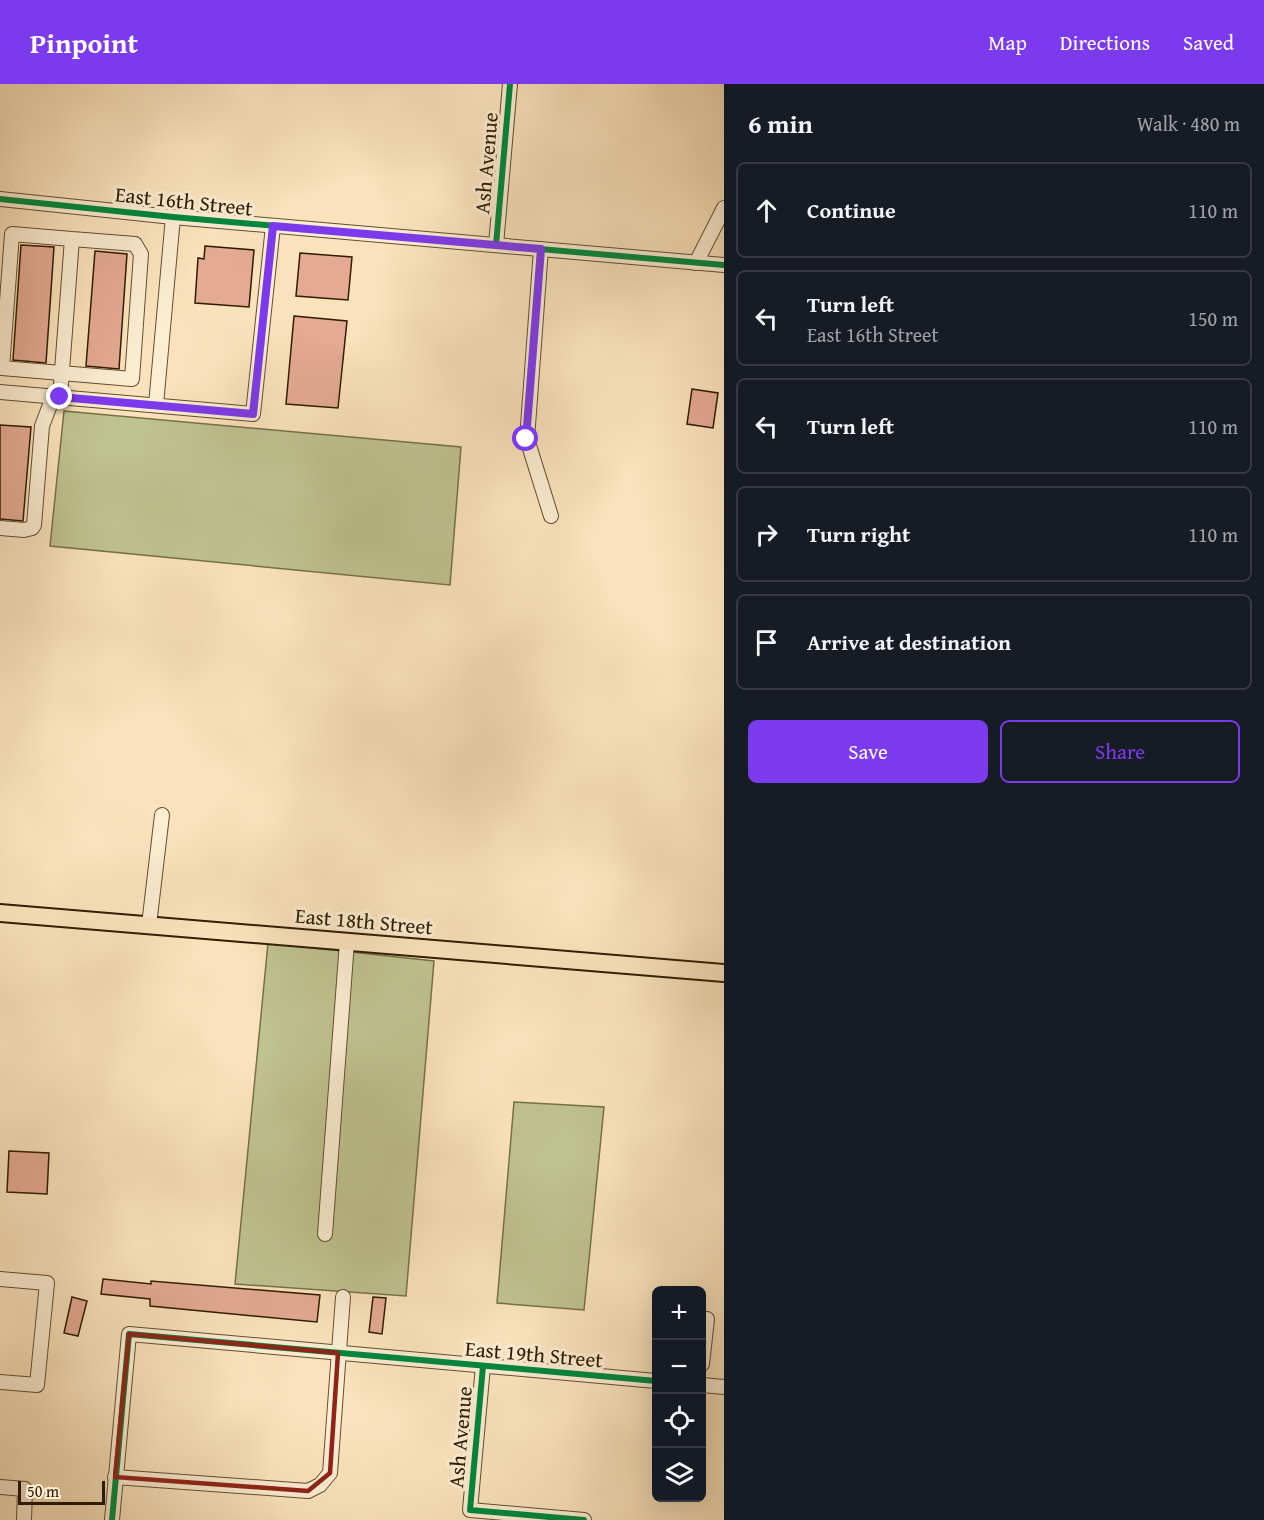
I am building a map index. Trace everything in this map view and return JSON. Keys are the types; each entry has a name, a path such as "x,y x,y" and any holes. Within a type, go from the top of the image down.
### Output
{"main road":[{"name":"East 18th Street","path":"0,913 724,973"}],"street":[{"name":"Ash Avenue","path":"496,245 510,84"},
{"name":"East 16th Street","path":"0,199 172,218 724,265"},
{"path":"696,263 724,208"},
{"path":"156,405 172,218"},
{"path":"0,392 253,414 273,226"},
{"path":"12,234 72,239 135,244 141,254 132,379 2,368 4,292 12,234"},
{"path":"0,528 24,530 34,525 42,426 56,397 61,373 72,239"},
{"path":"541,249 526,439 551,516"},
{"path":"137,309 164,312"},
{"path":"149,925 162,815"},
{"path":"325,1234 346,942"},
{"path":"0,1279 46,1283 37,1385 0,1382"},
{"path":"111,1520 115,1477 308,1491 320,1485 330,1473 343,1297"},
{"path":"704,1340 707,1319"},
{"name":"East 19th Street","path":"115,1477 129,1334 652,1381"},
{"name":"Ash Avenue","path":"483,1366 470,1510 562,1519"},
{"path":"706,1385 724,1387"},
{"path":"0,1487 26,1489 24,1520"},
{"path":"562,1519 584,1520"}],"highlighted area":[{"path":"129,1334 338,1353 330,1473 308,1491 115,1477"}],"green space":[{"path":"64,411 461,447 450,585 50,546"},
{"path":"268,943 434,961 406,1296 235,1284"},
{"path":"514,1102 604,1107 584,1310 497,1303"}],"building":[{"path":"21,245 54,247 46,363 13,360"},
{"path":"205,246 254,250 249,307 195,303 198,258 204,259"},
{"path":"95,251 127,254 119,369 86,366"},
{"path":"300,253 352,257 348,300 296,296"},
{"path":"294,316 347,321 338,408 286,404"},
{"path":"692,389 718,393 713,428 687,424"},
{"path":"0,425 31,427 23,521 0,519"},
{"path":"9,1151 49,1153 47,1194 7,1192"},
{"path":"103,1279 320,1295 317,1322 150,1306 150,1299 101,1294"},
{"path":"72,1297 87,1301 78,1336 64,1333"},
{"path":"373,1297 386,1298 382,1334 369,1332"}],"cycle path":[{"path":"496,245 510,84"},
{"path":"0,199 173,217 724,265"},
{"path":"112,1520 129,1334 652,1381"},
{"path":"483,1366 470,1510 584,1520"}],"route":[{"path":"60,397 253,414 273,226 541,249 526,439"}]}
